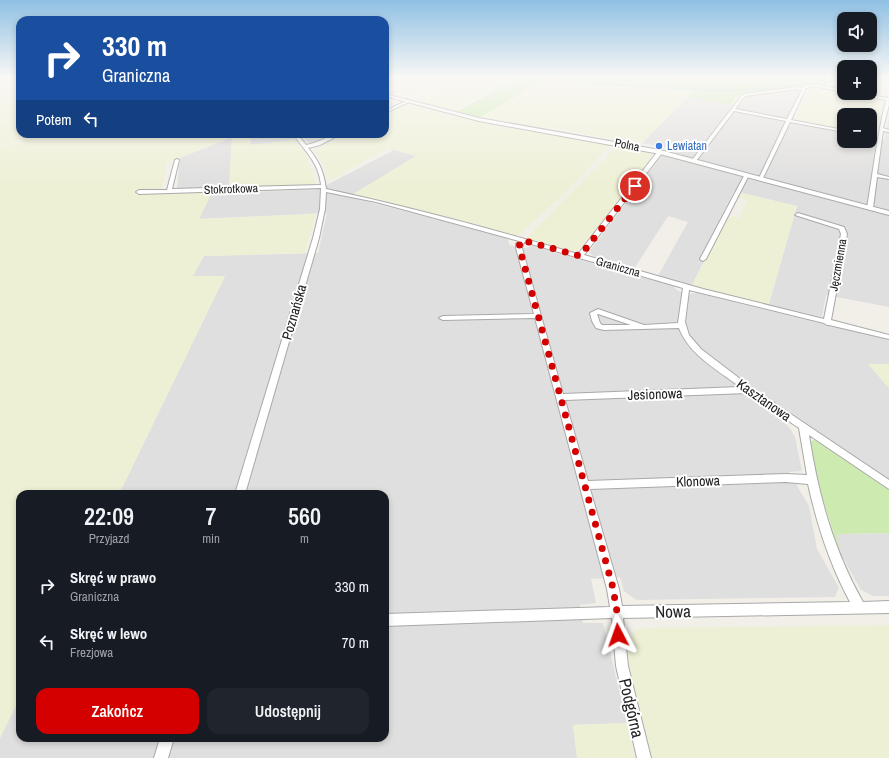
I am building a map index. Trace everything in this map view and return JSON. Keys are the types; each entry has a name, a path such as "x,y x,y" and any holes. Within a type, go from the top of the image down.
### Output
{"street":[{"name":"Polna","path":"457,113 479,119 660,152 889,213"},
{"path":"694,160 730,113"},
{"path":"750,113 837,130"},
{"path":"761,178 793,113"},
{"path":"870,208 877,137 885,113"},
{"path":"880,129 889,131"},
{"name":"Poznańska","path":"241,490 318,230 322,208 324,188 318,165 298,138"},
{"path":"305,147 318,144 331,138"},
{"path":"580,256 660,152"},
{"path":"169,191 177,160"},
{"path":"703,259 747,175"},
{"path":"874,175 889,178"},
{"name":"Stokrotkowa","path":"139,192 324,188"},
{"name":"Graniczna","path":"324,188 522,240 686,287 827,323 889,337"},
{"name":"Jęczmienna","path":"798,215 842,228 844,234 827,323"},
{"name":"Podgórna","path":"522,240 519,244 519,248 613,588 617,612 622,666 644,758"},
{"name":"Kasztanowa","path":"686,287 681,315 682,326 689,341 698,351 750,390 889,485"},
{"path":"643,327 598,311 593,313 597,324 600,327 643,327 682,326"},
{"path":"443,318 538,316"},
{"name":"Jesionowa","path":"561,397 750,390"},
{"path":"803,426 812,480 835,559 860,608"},
{"name":"Klonowa","path":"585,485 786,478 812,480"},
{"name":"Nowa","path":"389,620 617,612 889,607"},
{"path":"161,758 166,742"}],"shaded area":[{"path":"672,113 791,113 789,117 783,118 782,120 837,131 837,148 877,148 877,139 884,141 889,115 889,307 826,295 822,317 769,304 797,206 734,191 700,260 704,261 691,287 675,282 673,286 678,291 690,294 697,293 889,340 889,364 869,365 889,388 889,479 780,405 771,412 789,427 795,437 802,471 789,472 809,506 817,549 839,588 835,597 636,600 624,591 620,577 591,579 596,603 580,605 583,623 603,623 627,723 573,725 577,758 0,758 0,738 16,705 16,742 389,742 389,490 121,490 225,276 192,276 204,256 318,253 327,213 198,219 211,194 319,189 394,150 416,156 350,197 508,238 509,245 525,248 532,246 655,281 688,222 668,216 634,269 593,256 589,252 662,155 682,159 685,156 676,153 675,150 642,143"},
{"path":"232,138 229,188 177,188 180,158"},
{"path":"250,138 294,138 295,140 250,145"},
{"path":"305,138 327,138 314,144 309,144"},
{"path":"889,533 889,596 873,596 861,590 840,553 836,534"}],"green space":[{"path":"0,113 16,113 16,138 26,138 0,146"},
{"path":"389,113 443,113 450,117 455,116 509,129 514,128 610,145 565,193 520,234 515,235 353,194 416,156 388,148 329,181 323,164 315,152 317,149 337,138 389,138"},
{"path":"465,113 486,113 480,117"},
{"path":"486,113 671,113 642,143 626,142 549,127 480,117"},
{"path":"797,113 837,113 836,128 794,120"},
{"path":"877,113 882,113 878,127"},
{"path":"30,138 230,138 167,163 161,190 138,191 135,195 212,192 199,219 316,214 305,253 204,256 193,276 225,276 121,490 16,490 16,705 0,738 0,147"},
{"path":"232,138 250,138 251,145 295,140 306,155 316,184 229,188"},
{"path":"617,146 653,154 633,185 578,250 574,251 529,239 528,236"},
{"path":"740,193 797,206 768,305 692,286 726,219 731,216 739,218 747,200 737,197"},
{"path":"868,364 889,364 889,388"},
{"path":"814,440 820,442 889,490 889,533 837,534 840,553 819,488 810,444 810,442"},
{"path":"889,625 889,758 652,758 634,689 627,651 628,640 638,629"},
{"path":"627,723 635,758 577,758 573,725"}],"place":[{"name":"Lewiatan","path":"659,146"}],"route":[{"path":"618,635 617,612 613,588 519,244 522,240 580,256 590,241 635,186"}]}
